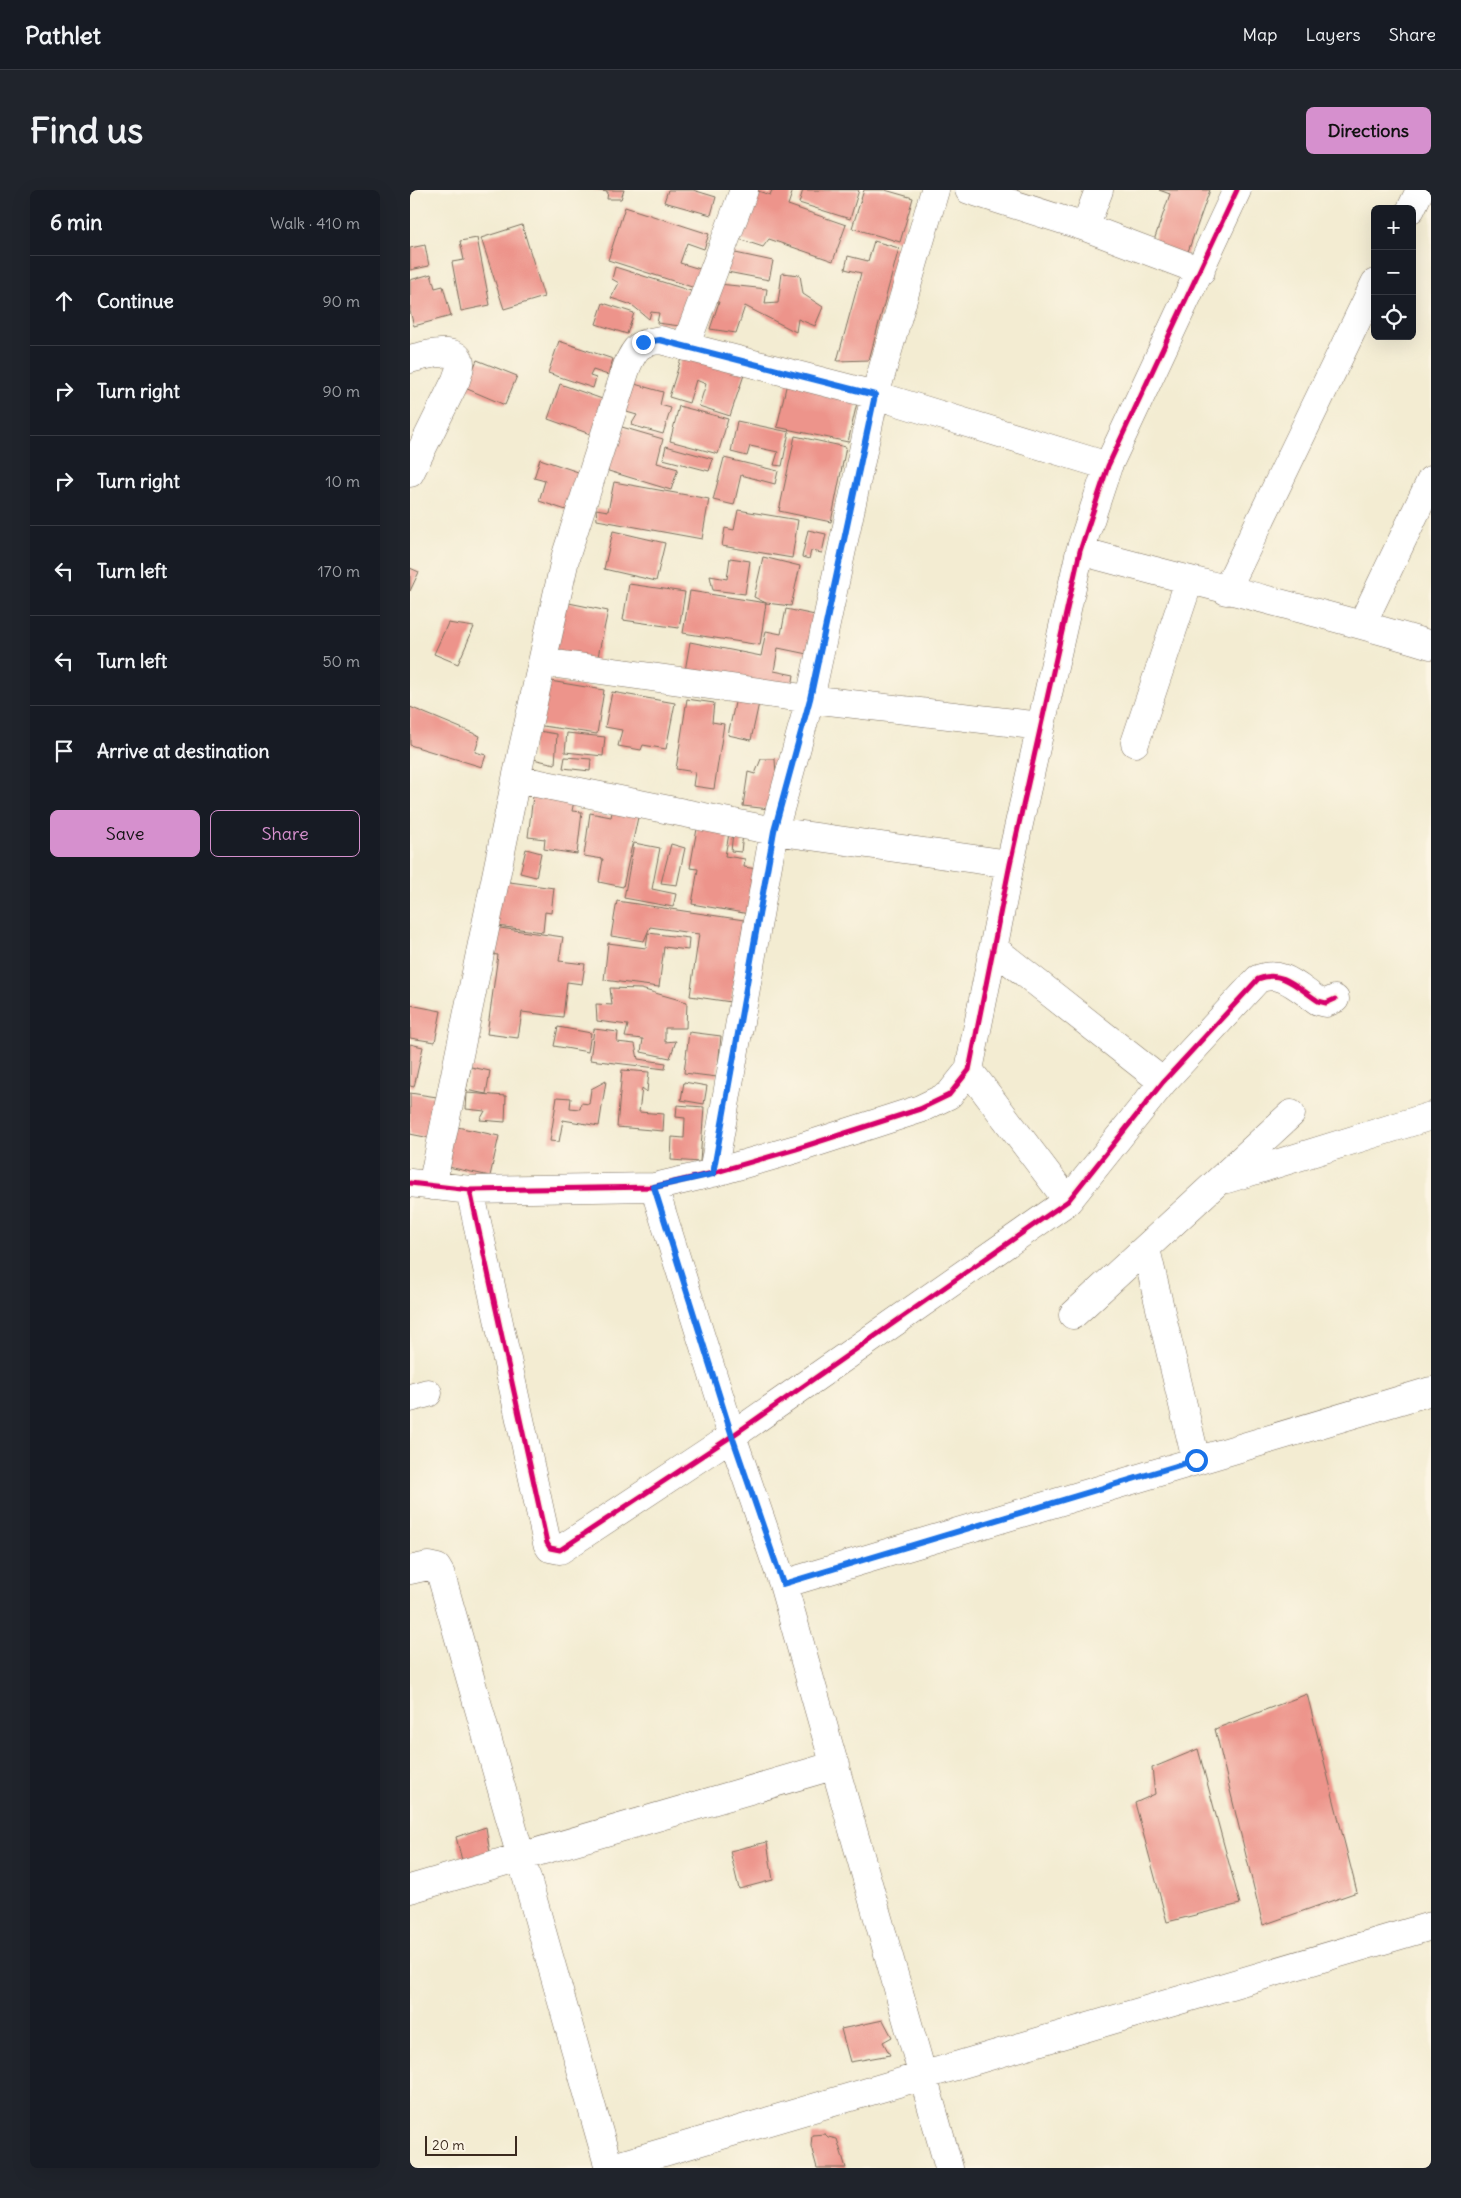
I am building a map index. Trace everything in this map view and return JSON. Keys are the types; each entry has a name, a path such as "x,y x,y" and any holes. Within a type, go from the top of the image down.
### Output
{"street":[{"path":"685,347 744,190"},
{"path":"713,1174 774,831 810,699 875,395 935,190"},
{"path":"969,190 1085,227 1201,271"},
{"path":"1085,227 1099,190"},
{"path":"1108,466 875,395 660,340 643,342 634,352 627,366 566,555 516,779 421,1185 470,1190 654,1187 713,1174 920,1109 949,1095 969,1070 1010,864 1080,551 1108,466 1238,190"},
{"path":"1413,205 1420,190"},
{"path":"1226,591 1371,291"},
{"path":"410,359 444,352 454,354 459,358 461,365 456,380 410,473"},
{"path":"1362,624 1431,480"},
{"path":"1080,551 1226,591 1362,624 1431,645"},
{"path":"1135,743 1189,581"},
{"path":"542,662 810,699 1041,726"},
{"path":"516,779 774,831 1010,864"},
{"path":"993,948 1163,1082"},
{"path":"470,1190 547,1543 550,1548 560,1550 732,1436 1068,1201 1163,1082 1258,979 1268,975 1278,975 1318,1001 1326,1003 1334,999"},
{"path":"969,1070 1068,1201"},
{"path":"1073,1315 1291,1114"},
{"path":"1219,1182 1431,1116"},
{"path":"654,1187 732,1436 783,1584 949,2168"},
{"path":"1146,1249 1196,1460"},
{"path":"783,1584 1431,1390"},
{"path":"410,1570 428,1566 437,1568 441,1575 610,2168 1431,1926"},
{"path":"410,1890 836,1765"}],"building":[{"path":"593,190 624,190 621,199 607,199 608,192"},
{"path":"668,190 693,190 716,197 711,215 664,202"},
{"path":"755,190 770,195 772,190 793,190 788,205 846,225 833,261 769,239 763,247 733,237"},
{"path":"803,190 859,190 850,219 799,203"},
{"path":"864,190 885,190 913,198 900,242 852,228"},
{"path":"1159,190 1210,190 1185,260 1151,249 1170,194"},
{"path":"625,207 709,234 704,249 687,243 680,263 700,269 695,288 608,260"},
{"path":"522,225 544,297 504,309 481,238"},
{"path":"477,238 490,305 461,311 452,262 464,260 460,241"},
{"path":"874,241 899,248 869,360 837,361 861,273 845,269 848,256 868,261"},
{"path":"425,245 429,266 410,270 410,248"},
{"path":"726,251 773,261 769,280 722,271"},
{"path":"615,267 691,291 680,326 657,323 659,313 651,312 649,319 632,305 611,298 619,283 612,279"},
{"path":"782,273 800,275 803,294 823,307 815,326 798,319 796,332 745,306 736,333 710,329 719,302 712,302 719,284 767,289 765,304 778,303"},
{"path":"431,274 435,288 443,286 451,316 414,326 410,311 410,280"},
{"path":"603,303 634,313 627,334 596,324"},
{"path":"559,341 613,359 608,375 593,370 590,376 596,378 593,388 548,373"},
{"path":"683,352 745,372 730,416 699,406 706,384 696,380 689,403 669,397"},
{"path":"477,360 517,376 505,405 465,388"},
{"path":"788,378 859,394 848,442 777,427"},
{"path":"631,383 663,392 660,405 671,408 663,434 631,425 637,415 623,411"},
{"path":"560,384 605,400 593,435 548,419"},
{"path":"679,406 728,419 718,454 670,441"},
{"path":"737,421 789,432 782,466 774,465 778,452 750,446 747,456 731,452"},
{"path":"615,425 663,439 657,463 678,469 671,490 602,469"},
{"path":"795,436 846,447 831,522 779,511"},
{"path":"666,446 713,459 709,471 663,459"},
{"path":"724,458 778,471 775,484 741,475 734,505 713,500"},
{"path":"540,459 581,473 569,511 539,501 545,481 534,478"},
{"path":"614,482 709,499 702,539 597,520 596,509 608,511"},
{"path":"738,510 798,520 792,558 722,546 725,528 734,530"},
{"path":"808,530 826,534 822,553 811,551 809,559 802,557"},
{"path":"613,531 665,543 656,581 604,569"},
{"path":"763,557 800,566 791,606 766,603 754,597"},
{"path":"730,558 750,561 745,594 713,590 710,576 727,579"},
{"path":"410,568 419,572 410,591"},
{"path":"629,584 685,592 679,628 623,620"},
{"path":"690,591 766,603 760,645 683,633"},
{"path":"564,602 608,611 597,661 554,651"},
{"path":"786,609 815,615 807,654 778,648 774,671 794,675 791,692 685,671 690,642 761,656 766,631 781,634"},
{"path":"448,623 474,627 458,664 434,654"},
{"path":"544,680 604,690 597,734 536,725"},
{"path":"612,692 675,703 666,749 643,745 641,750 618,746 622,730 605,727"},
{"path":"736,698 759,703 751,740 728,735"},
{"path":"687,699 714,703 712,722 724,724 714,789 693,786 695,772 676,769"},
{"path":"410,707 480,736 475,752 486,755 482,767 410,745"},
{"path":"532,730 557,734 555,764 533,759"},
{"path":"567,733 605,737 603,756 565,752"},
{"path":"565,757 591,759 590,771 563,768"},
{"path":"761,759 775,759 778,810 743,806 748,772 755,774"},
{"path":"533,796 574,801 572,811 582,812 577,854 544,849 545,839 528,837"},
{"path":"614,803 640,808 623,887 599,882 603,859 584,856 590,813 611,817"},
{"path":"698,823 730,828 725,856 745,859 744,867 757,869 749,914 692,904 698,869 690,868"},
{"path":"733,832 743,833 741,852 731,851"},
{"path":"634,843 660,848 652,889 676,894 673,907 624,898"},
{"path":"671,844 685,848 677,885 661,883"},
{"path":"526,849 541,853 536,877 520,873"},
{"path":"495,880 554,888 551,913 545,912 543,932 489,925"},
{"path":"617,901 744,920 731,1002 690,996 699,934 650,927 644,941 611,936"},
{"path":"486,926 563,937 559,961 585,964 582,984 567,982 563,1017 522,1012 518,1038 487,1034 498,955 482,953"},
{"path":"648,933 689,938 688,950 664,947 659,987 604,980 608,943 646,948"},
{"path":"610,988 641,989 687,1002 686,1028 665,1028 665,1042 676,1041 670,1058 641,1052 643,1039 625,1037 628,1025 597,1021 596,1004 612,1005"},
{"path":"410,1005 441,1011 435,1042 410,1038"},
{"path":"558,1027 591,1033 588,1052 554,1046"},
{"path":"594,1029 618,1032 617,1042 635,1044 638,1059 666,1063 665,1069 590,1060"},
{"path":"689,1032 721,1036 717,1077 684,1073"},
{"path":"410,1044 423,1047 414,1087 410,1086"},
{"path":"471,1067 490,1071 486,1094 466,1090"},
{"path":"622,1070 649,1072 647,1092 642,1088 639,1112 664,1114 663,1131 617,1127"},
{"path":"606,1081 599,1126 563,1120 559,1142 550,1141 557,1097 571,1098 570,1108 580,1109 581,1103 589,1104 591,1089"},
{"path":"684,1082 707,1086 704,1104 681,1100"},
{"path":"410,1093 437,1097 430,1138 410,1134"},
{"path":"467,1093 506,1096 505,1122 480,1120 485,1111 466,1109"},
{"path":"677,1105 704,1107 700,1162 671,1160 672,1137 684,1138 685,1118 676,1117"},
{"path":"448,1125 499,1136 490,1176 439,1165"},
{"path":"1307,1694 1357,1892 1263,1925 1215,1729"},
{"path":"1198,1749 1240,1904 1167,1922 1135,1803 1155,1794 1152,1768"},
{"path":"486,1827 491,1860 464,1868 456,1837"},
{"path":"767,1842 773,1880 739,1889 730,1851"},
{"path":"883,2020 892,2037 883,2042 890,2055 850,2062 841,2029"},
{"path":"825,2134 828,2137 837,2139 846,2168 817,2168 811,2146 812,2135"}],"cycle path":[{"path":"410,1183 470,1190 654,1187 713,1173 796,1149 920,1109 949,1095 969,1070 1010,864 1080,551 1108,466 1237,190"},
{"path":"470,1190 547,1543 550,1548 560,1550 732,1436 1068,1201 1163,1082 1258,979 1275,976 1289,981 1318,1001 1326,1003 1335,999"}],"route":[{"path":"643,342 660,340 875,395 810,699 774,831 713,1174 654,1187 732,1436 783,1584 1196,1460"}]}
